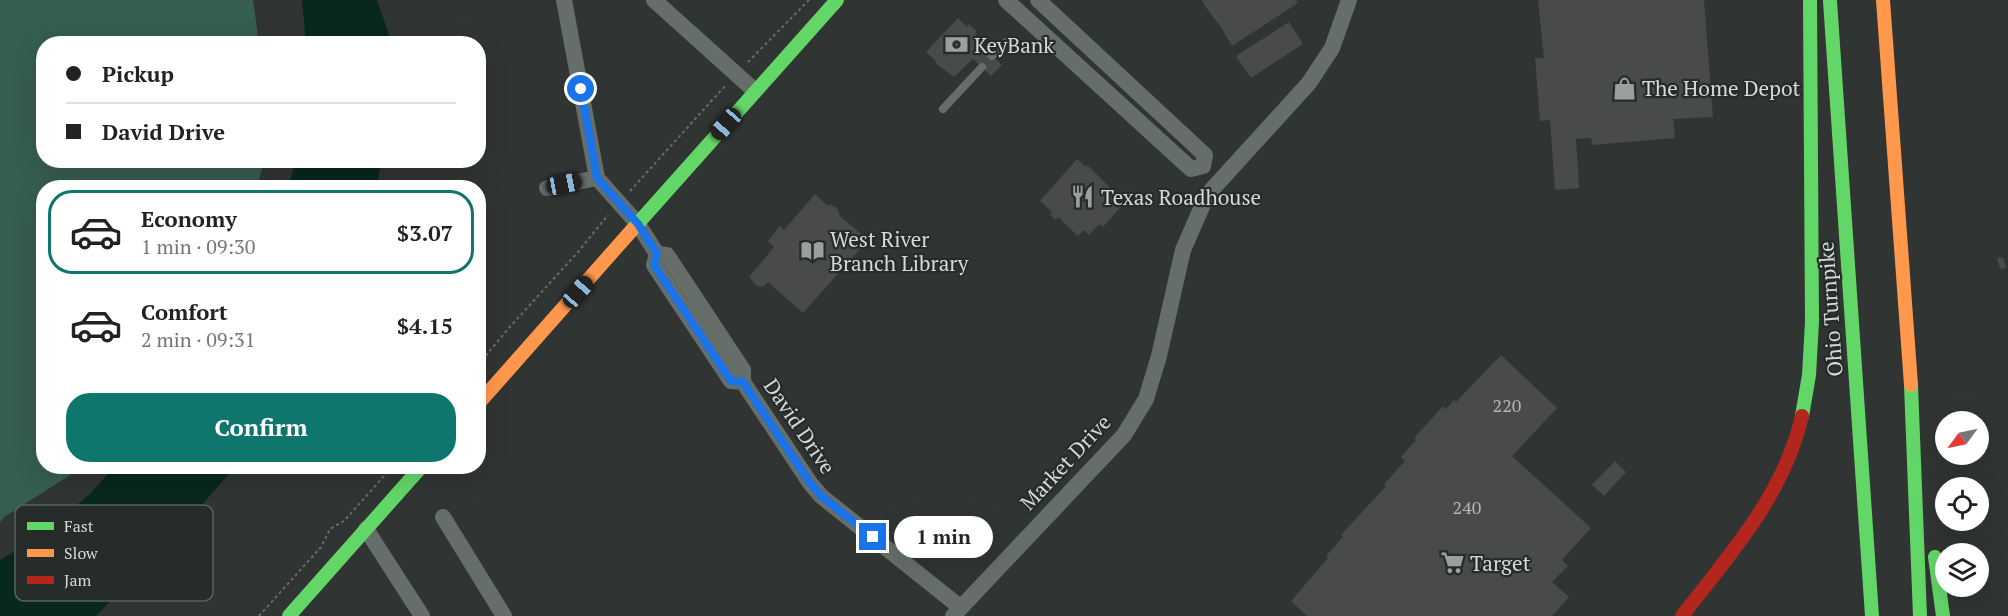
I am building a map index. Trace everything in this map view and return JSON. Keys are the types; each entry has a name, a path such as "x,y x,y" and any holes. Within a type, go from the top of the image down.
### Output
{"main road":[{"path":"486,395 837,0"},
{"path":"1682,616 1748,529 1779,479 1791,454 1808,392 1812,346 1810,0"},
{"name":"Ohio Turnpike","path":"1830,0 1872,616"},
{"path":"1882,0 1910,367 1920,616"},
{"path":"1910,367 1930,514"},
{"path":"289,616 415,474"},
{"path":"1934,547 1943,616"}],"street":[{"path":"547,188 597,178 564,0"},
{"path":"654,0 756,91"},
{"path":"1006,0 1191,170 1203,166"},
{"path":"1038,0 1205,155 1203,166"},
{"name":"Market Drive","path":"956,612 1124,435 1146,399 1159,356 1183,250 1207,195 1309,83 1332,48 1349,0"},
{"path":"1203,166 1220,182"},
{"name":"David Drive","path":"597,178 638,224 657,254 667,255 743,370 743,382 810,483 821,496 956,612"},
{"path":"443,517 504,616"},
{"path":"366,530 422,616"}],"lane":[{"path":"992,56 1006,42"},
{"path":"943,109 982,67"}],"path":[{"path":"486,355 619,202 736,74 809,0"},
{"path":"259,616 321,547 330,529 344,521 386,474"}],"shaded area":[{"path":"0,0 253,0 258,36 36,36 36,168 262,168 259,180 36,180 36,474 72,474 23,505 15,505 15,510 0,522"},
{"path":"302,0 377,0 389,35 389,36 305,36"},
{"path":"294,168 380,168 378,180 290,180"},
{"path":"108,474 229,474 202,505 77,505"},
{"path":"15,551 15,601 111,601 96,616 0,616 0,560"}],"building":[{"path":"1202,0 1296,0 1298,3 1232,46"},
{"name":"The Home Depot","path":"1538,0 1704,0 1713,117 1673,119 1675,138 1592,145 1591,138 1576,139 1579,188 1555,190 1550,120 1540,121 1535,58 1544,58"},
{"path":"958,18 967,27 969,24 977,32 975,34 985,43 982,47 1002,65 991,76 973,59 954,77 935,63 937,62 926,52"},
{"path":"1289,22 1303,44 1251,78 1236,56"},
{"path":"1077,159 1086,167 1087,165 1125,202 1103,227 1099,224 1089,235 1084,230 1078,236 1058,217 1056,220 1050,215 1052,212 1040,201"},
{"path":"815,194 828,206 829,204 837,208 840,216 868,240 803,313 768,282 763,287 757,286 749,277 774,247 768,241 780,226 784,230"},
{"path":"2003,257 2006,268 2000,269 1997,258"},
{"path":"1501,355 1557,408 1512,456 1591,528 1562,560 1568,566 1552,582 1569,597 1552,616 1307,616 1291,601 1328,558 1326,556 1343,537 1341,535 1386,486 1384,484 1405,461 1401,457 1416,440 1414,438 1443,406 1446,409 1454,400 1456,402"},
{"path":"1615,461 1626,472 1604,496 1592,485"}],"traffic: fast":[{"path":"632,230 837,0"},
{"path":"1802,416 1809,375 1812,322 1810,0"},
{"path":"1830,1 1872,616"},
{"path":"1911,385 1920,616"},
{"path":"289,616 415,474"},
{"path":"1940,597 1943,616"}],"traffic: slow":[{"path":"1883,0 1911,385"},
{"path":"486,395 632,230"}],"traffic: jam":[{"path":"1682,616 1736,546 1769,498 1794,445 1802,416"}],"place":[{"name":"KeyBank","path":"956,45"},
{"name":"The Home Depot","path":"1624,88"},
{"name":"Texas Roadhouse","path":"1083,197"},
{"name":"West River Branch Library","path":"812,251"},
{"name":"Target","path":"1452,563"}],"route":[{"path":"581,89 597,178 638,224 657,254 654,265 731,381 743,382 821,496 873,537"}]}
